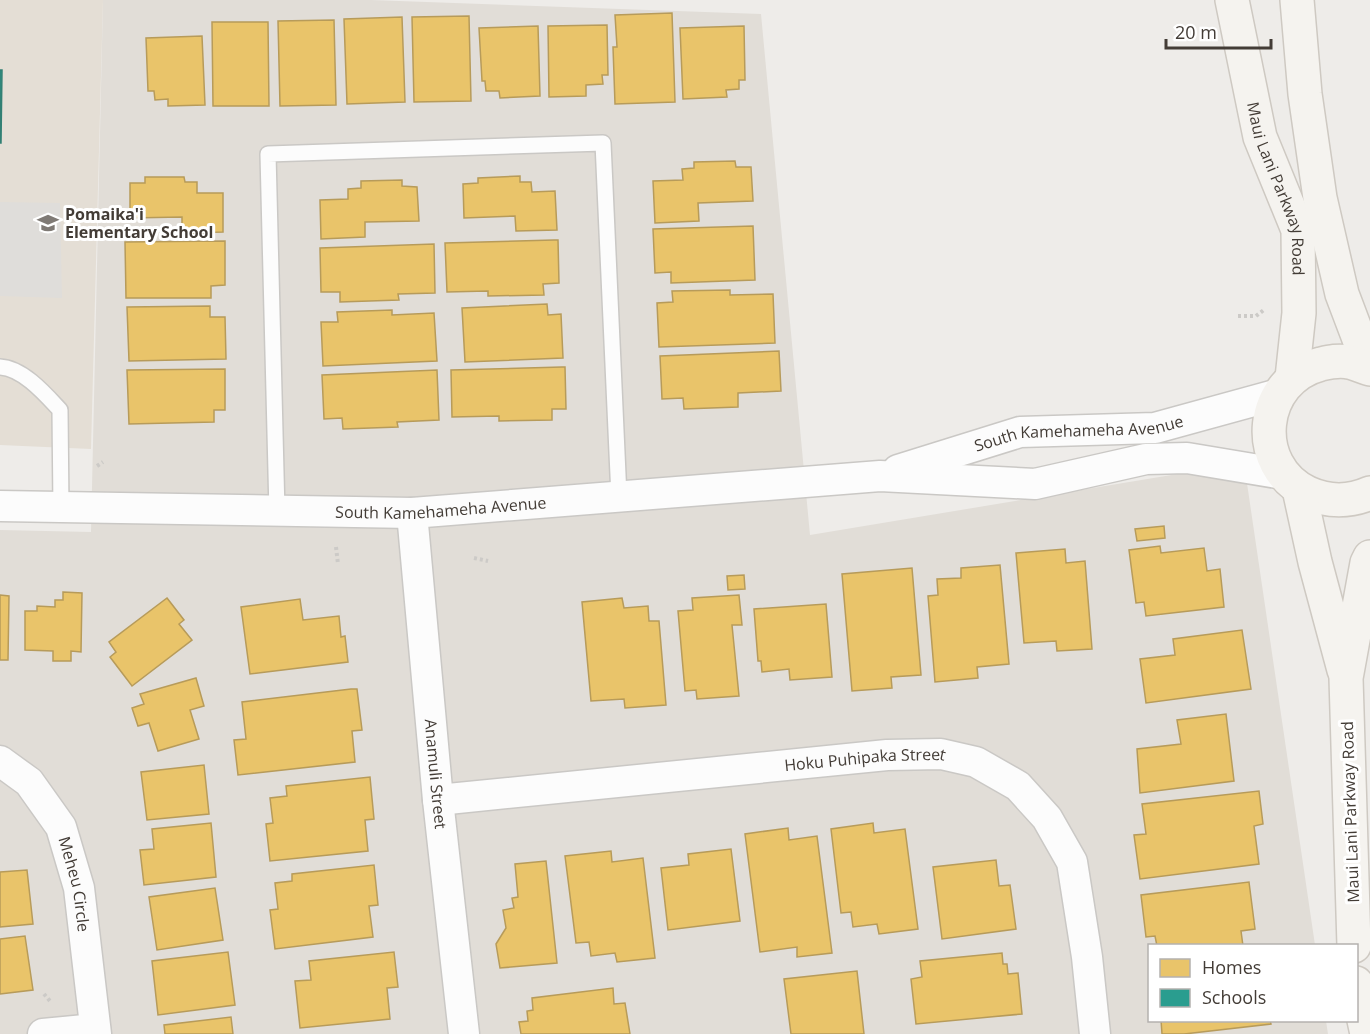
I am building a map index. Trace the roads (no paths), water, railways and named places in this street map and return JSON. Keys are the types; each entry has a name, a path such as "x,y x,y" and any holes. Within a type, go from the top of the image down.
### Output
{"main road":[{"name":"Maui Lani Parkway Road","path":"1232,0 1260,137 1298,230 1299,313 1285,386 1270,414 1269,435 1272,456 1291,481 1346,678"},
{"path":"1297,0 1305,94 1320,198 1342,294 1370,368"},
{"path":"1285,386 1310,367 1331,362 1348,362 1370,368"},
{"path":"1291,481 1318,498 1339,501 1359,498 1370,493"},
{"name":"Maui Lani Parkway Road","path":"1354,944 1346,678 1367,563 1370,558"},
{"path":"1358,992 1367,1034"}],"street":[{"name":"South Kamehameha Avenue","path":"880,476 1020,432 1155,428 1285,386"},
{"name":"South Kamehameha Avenue","path":"0,506 61,509 412,513 880,476 1035,484 1146,459 1187,458 1291,481"},
{"name":"Anamuli Street","path":"412,513 438,800 464,1034"},
{"name":"Hoku Puhipaka Street","path":"438,800 887,755 941,754 976,762 1018,786 1047,818 1072,862 1087,957 1095,1034"},
{"name":"Meheu Circle","path":"0,760 29,782 62,827 79,888 96,1031"},
{"path":"43,1034 96,1031"}],"lane":[{"path":"277,512 268,154 603,142 619,497"},
{"path":"0,367 11,370 37,385 60,410 61,509"}],"place":[{"name":"Pomaika'i Elementary School","path":"48,223"}]}
